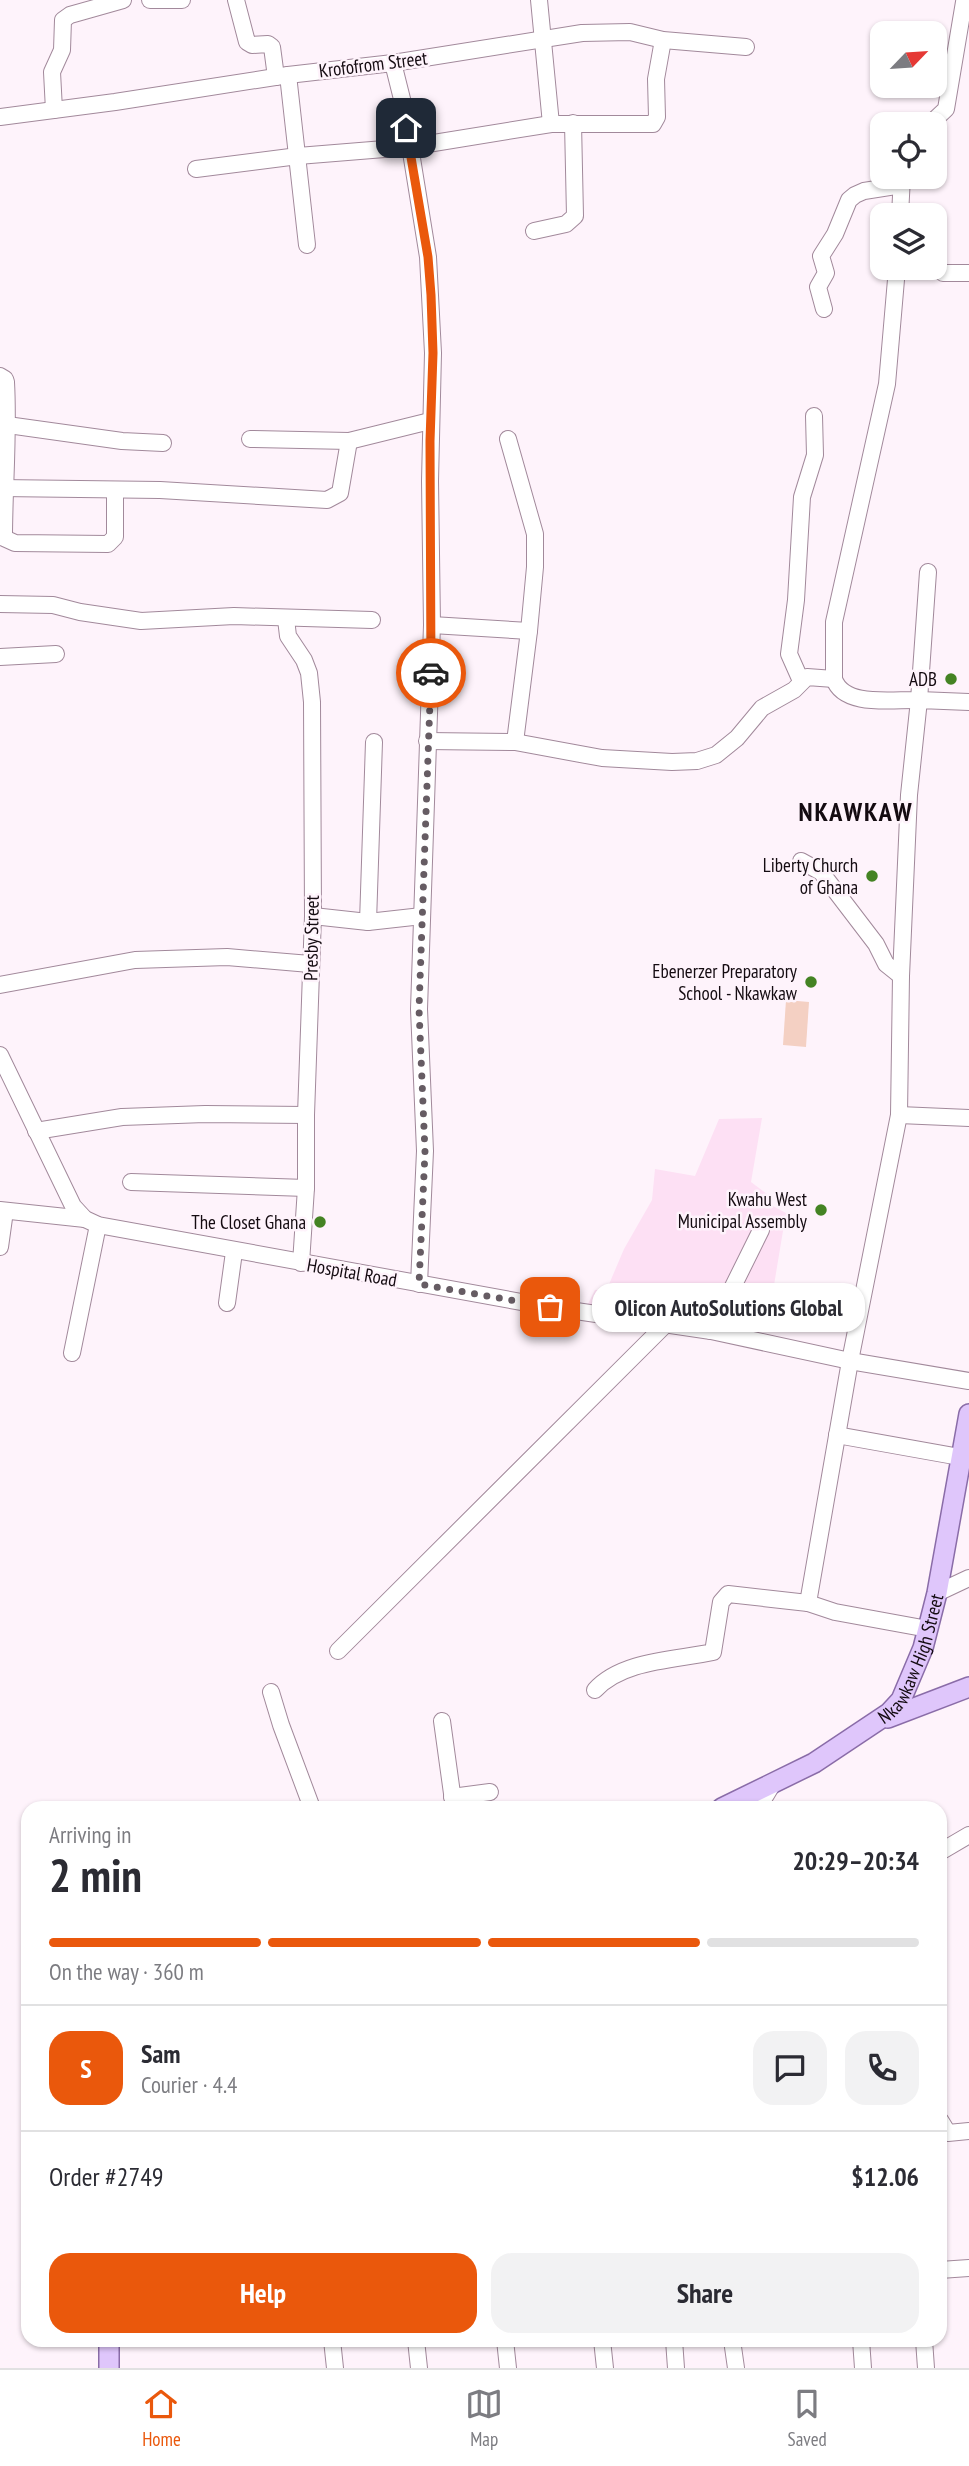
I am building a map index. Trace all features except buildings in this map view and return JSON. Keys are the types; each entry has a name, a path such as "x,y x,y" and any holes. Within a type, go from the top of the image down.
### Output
{"main road":[{"name":"Nkawkaw High Street","path":"766,1800 814,1763 889,1713 901,1700 923,1648 937,1593 965,1455 969,1414"},
{"path":"875,1723 969,1687"},
{"path":"109,2347 109,2368"}],"street":[{"path":"54,110 52,72 62,50 63,20 70,15 123,0"},
{"path":"150,0 183,0"},
{"path":"236,0 247,42 252,45 268,44 272,47 282,76 298,156 307,245"},
{"path":"539,0 551,124"},
{"path":"943,112 946,109 962,2"},
{"name":"Krofofrom Street","path":"0,117 604,31 630,32 663,40 746,47"},
{"path":"197,169 409,146 551,124 653,124 657,117 656,79 663,40"},
{"path":"393,63 403,103 428,257 433,353 430,421 432,625 419,1009 425,1152 419,1284"},
{"path":"534,231 566,224 575,216 573,123"},
{"path":"824,309 818,287 826,273 821,257 835,234 849,200 871,189"},
{"path":"947,273 969,273"},
{"path":"896,280 887,384 834,622 834,679 837,688 853,698 969,702"},
{"path":"0,376 6,382 2,537 15,543 108,544 115,537 115,490"},
{"path":"801,681 789,654 796,600 802,497 815,455 814,416"},
{"path":"250,439 349,441 430,421"},
{"path":"4,424 122,441 163,443"},
{"path":"508,439 535,534 535,567 515,743"},
{"path":"2,488 160,490 327,500 340,493 349,441"},
{"path":"808,1603 850,1361 899,1115 901,976 909,795 928,572"},
{"path":"0,604 53,605 141,621 234,616 372,620"},
{"name":"Presby Street","path":"286,619 288,636 309,673 312,702 313,916 302,1263"},
{"path":"432,625 528,631"},
{"path":"0,657 56,654"},
{"path":"428,741 515,743 602,758 696,761 716,755 737,738 762,708 794,691 807,677 834,679"},
{"path":"368,922 373,742"},
{"path":"801,861 821,872 876,944 886,964 901,976"},
{"path":"313,916 368,922 422,916"},
{"path":"0,985 135,960 227,957 310,964"},
{"path":"0,1055 73,1206 92,1222 72,1353"},
{"path":"36,1131 122,1118 205,1114 306,1115"},
{"path":"899,1115 969,1118"},
{"path":"131,1182 306,1188"},
{"path":"0,1247 3,1211"},
{"name":"Hospital Road","path":"3,1211 92,1222 234,1252 550,1307 711,1331 850,1361 969,1381"},
{"path":"711,1331 761,1230"},
{"path":"226,1303 234,1252"},
{"path":"338,1651 664,1325"},
{"path":"837,1435 965,1455"},
{"path":"937,1593 969,1578"},
{"path":"595,1690 602,1682 660,1660 713,1652 721,1602 728,1594 808,1603 835,1612 928,1629"},
{"path":"271,1692 310,1801"},
{"path":"442,1721 453,1801"},
{"path":"460,1801 490,1792"},
{"path":"947,1848 969,1835"},
{"path":"947,2131 969,2131"},
{"path":"947,2270 969,2268"},
{"path":"333,2347 335,2368"},
{"path":"417,2347 419,2368"},
{"path":"506,2347 508,2368"},
{"path":"603,2347 605,2368"},
{"path":"674,2347 676,2368"},
{"path":"733,2347 736,2368"},
{"path":"862,2347 863,2368"},
{"path":"924,2347 926,2368"}],"shaded area":[{"path":"786,1000 809,1002 806,1047 783,1045"},
{"path":"762,1118 751,1182 767,1194 771,1205 786,1213 772,1297 758,1337 586,1308 595,1290 607,1289 624,1249 652,1200 655,1169 695,1176 719,1119"}],"way so far":[{"path":"431,673 419,1009 425,1152 419,1284 550,1307"}],"place":[{"name":"ADB","path":"951,679"},
{"name":"Liberty Church of Ghana","path":"872,876"},
{"name":"Ebenerzer Preparatory School - Nkawkaw","path":"811,982"},
{"name":"Kwahu West Municipal Assembly","path":"821,1210"},
{"name":"The Closet Ghana","path":"320,1222"},
{"name":"Olicon AutoSolutions Global","path":"550,1307"}],"district":[{"name":"NKAWKAW","path":"856,812"}],"route":[{"path":"406,128 428,257 431,295 431,673"}]}
